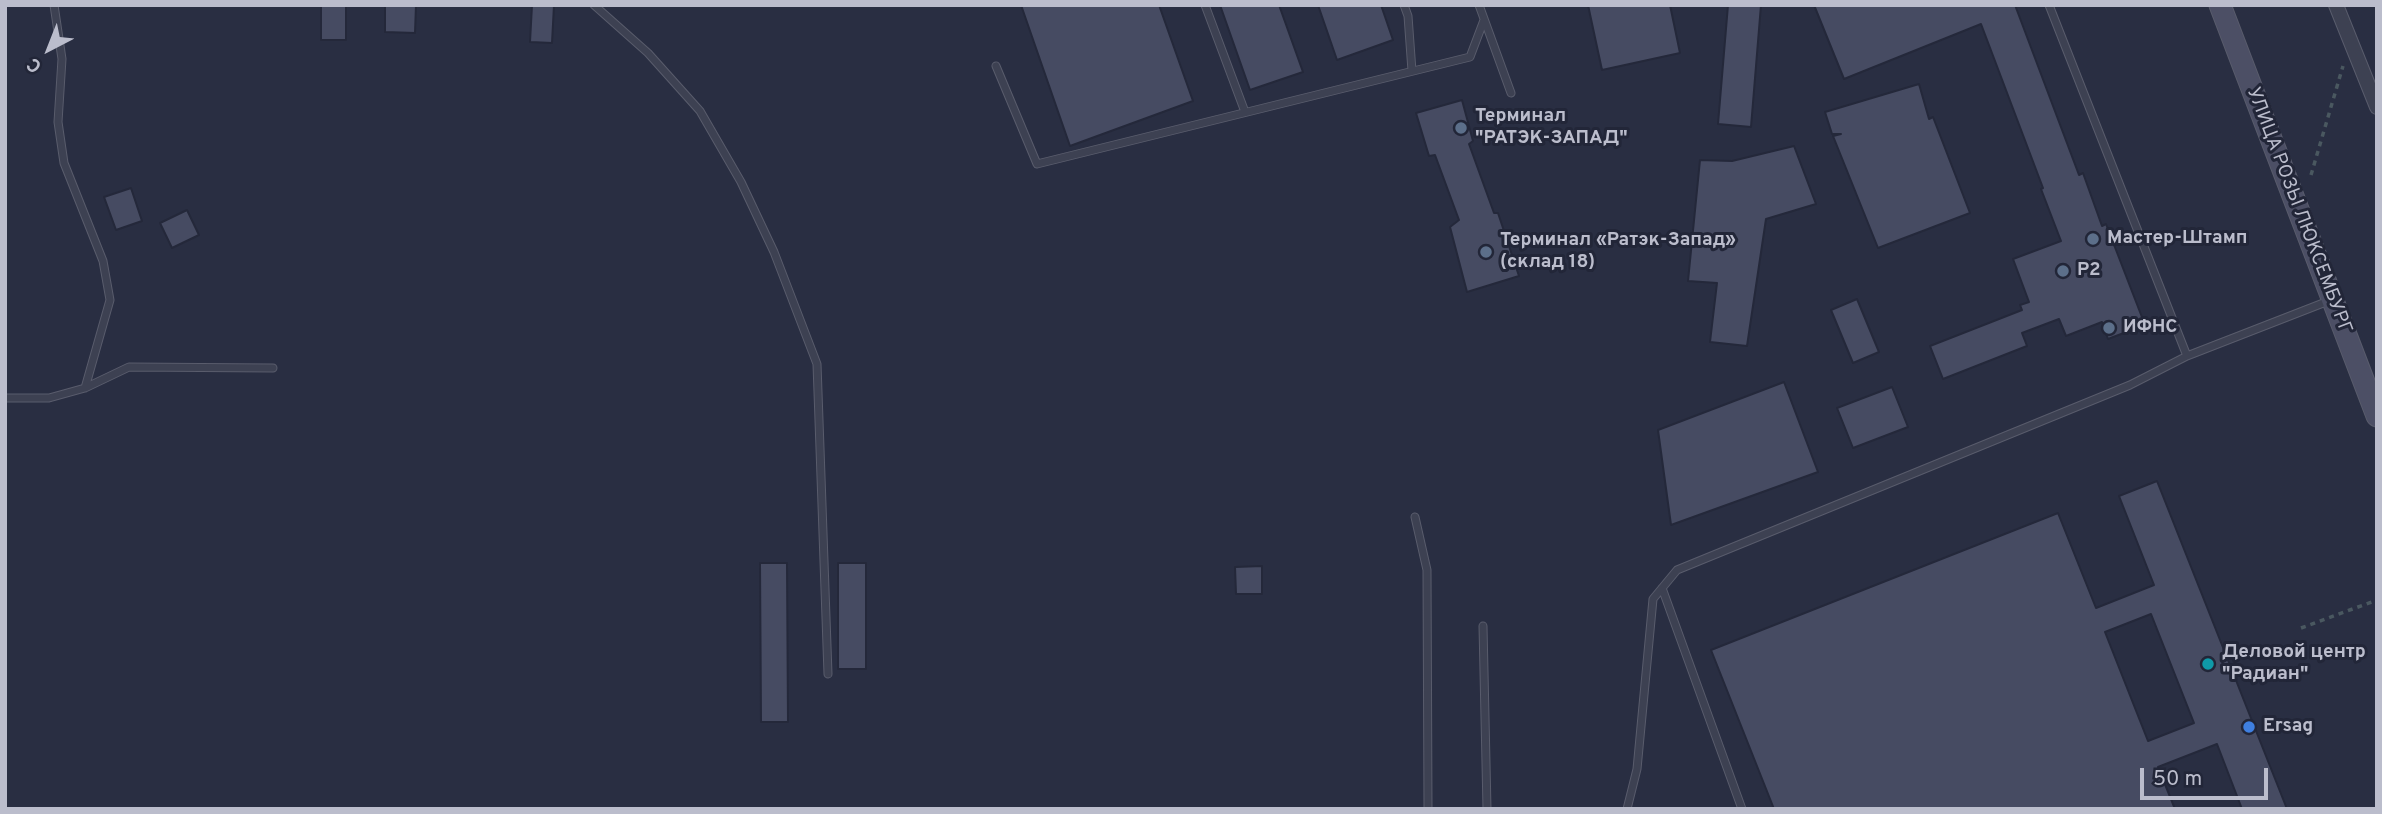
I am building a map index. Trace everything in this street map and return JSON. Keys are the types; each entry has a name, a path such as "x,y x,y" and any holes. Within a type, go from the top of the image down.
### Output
{"main road":[{"name":"УЛИЦА РОЗЫ ЛЮКСЕМБУРГ","path":"2220,5 2377,416"}],"street":[{"path":"2336,5 2377,107"}],"lane":[{"path":"54,5 62,59 58,122 64,163 103,261 110,300 85,388"},
{"path":"594,5 648,53 700,111 741,182 768,240 817,364 828,674"},
{"path":"1205,5 1245,112"},
{"path":"1404,5 1408,16 1412,71"},
{"path":"1479,5 1511,93"},
{"path":"2049,5 2187,356"},
{"path":"996,66 1037,164 1470,57 1484,20"},
{"path":"1628,809 1637,769 1653,599 1676,570 2130,385 2187,356 2332,299"},
{"path":"5,398 49,398 85,388 129,367 273,368"},
{"path":"1415,517 1427,570 1428,809"},
{"path":"1662,588 1742,809"},
{"path":"1483,626 1487,809"}],"path":[{"path":"2311,175 2345,58"},
{"path":"2301,628 2377,600"}],"building":[{"path":"321,5 346,5 346,40 321,40"},
{"path":"385,5 416,5 415,33 385,32"},
{"path":"532,5 554,5 552,43 530,42"},
{"path":"1021,5 1159,5 1193,101 1070,146"},
{"path":"1220,5 1279,5 1303,72 1250,90"},
{"path":"1318,5 1381,5 1393,40 1337,60"},
{"path":"1588,5 1670,5 1680,53 1602,70"},
{"path":"1728,5 1761,5 1751,127 1718,124"},
{"path":"1814,5 2015,5 2079,175 2083,173 2102,226 2106,224 2145,325 2108,339 2102,322 2066,336 2059,319 2022,333 2027,346 1943,379 1930,346 2022,310 2020,305 2029,302 2013,259 2061,241 2041,189 2043,188 1981,24 1844,79"},
{"path":"1919,84 1929,119 1933,117 1970,213 1878,248 1833,136 1841,134 1832,134 1825,112"},
{"path":"1462,100 1473,141 1469,144 1494,213 1498,213 1519,276 1467,292 1450,227 1459,220 1435,155 1429,156 1416,113"},
{"path":"1794,146 1816,204 1766,219 1747,346 1710,342 1717,283 1688,281 1700,160 1732,161"},
{"path":"131,188 142,221 116,230 104,197"},
{"path":"187,210 199,235 172,248 160,223"},
{"path":"1857,299 1879,352 1853,363 1831,310"},
{"path":"1784,382 1818,472 1671,525 1658,430"},
{"path":"1892,387 1908,427 1853,448 1837,408"},
{"path":"2157,481 2287,809 2242,809 2217,744 2158,767 2175,809 1774,809 1711,650 2058,513 2096,608 2154,585 2119,496","holes":["2151,614 2194,723 2148,741 2105,632"]},
{"path":"760,563 787,563 788,722 761,722"},
{"path":"838,563 866,563 866,669 838,669"},
{"path":"1262,566 1262,594 1236,594 1235,567"}],"place":[{"name":"Терминал \"РАТЭК-ЗАПАД\"","path":"1461,128"},
{"name":"Мастер-Штамп","path":"2093,239"},
{"name":"Терминал «Ратэк-Запад» (склад 18)","path":"1486,252"},
{"name":"Р2","path":"2063,271"},
{"name":"ИФНС","path":"2109,328"},
{"name":"Деловой центр \"Радиан\"","path":"2208,664"},
{"name":"Ersag","path":"2249,727"}]}
